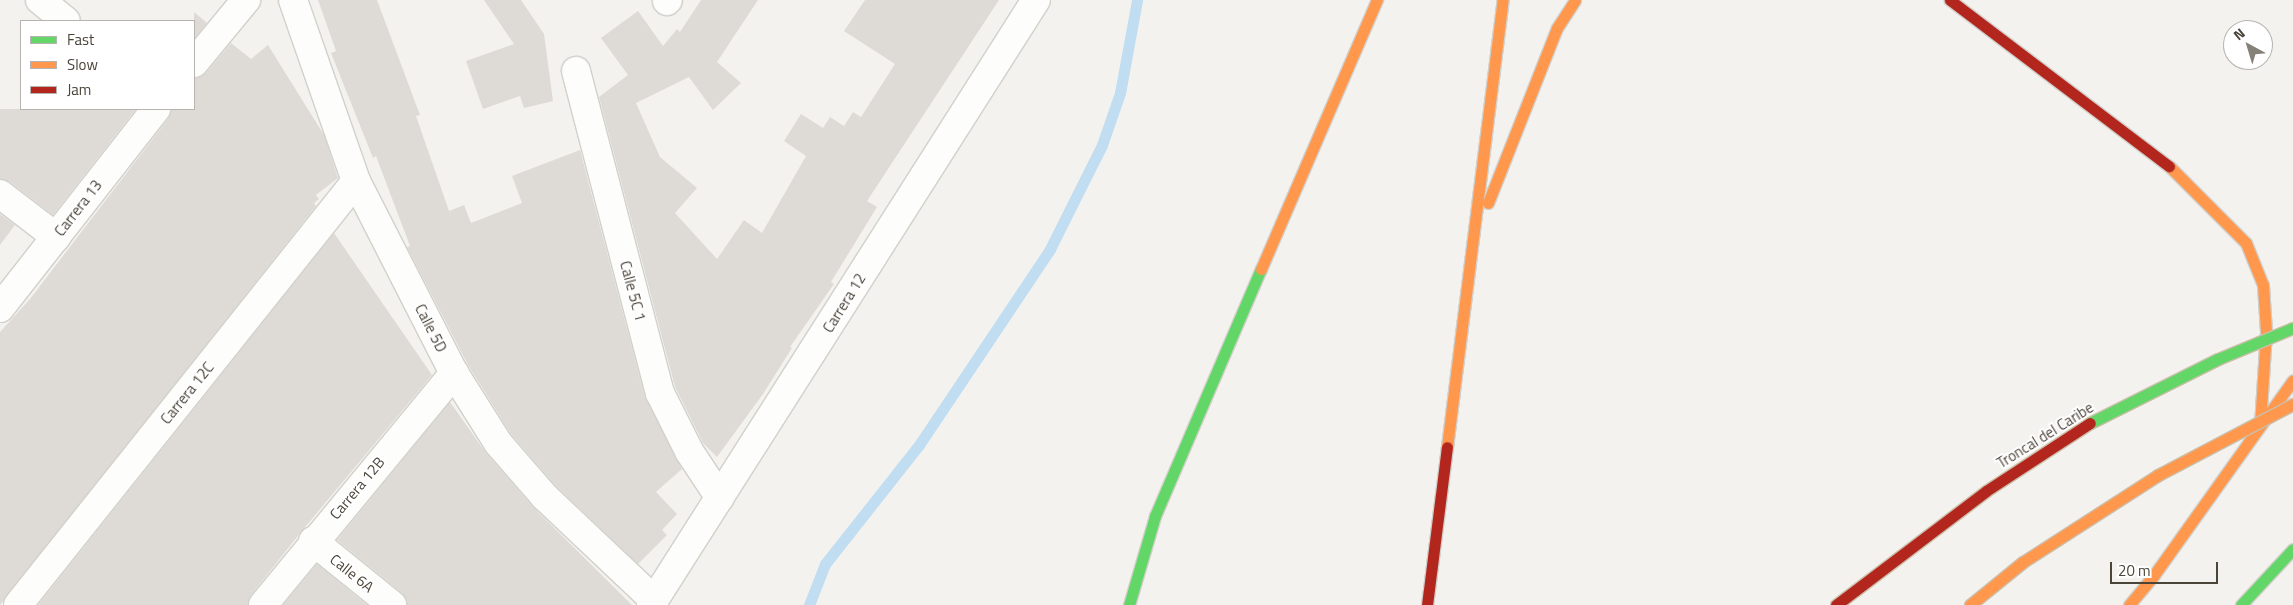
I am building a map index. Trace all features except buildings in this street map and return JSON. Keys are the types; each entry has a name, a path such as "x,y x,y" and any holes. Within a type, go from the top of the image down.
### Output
{"main road":[{"path":"1129,605 1155,516 1377,0"},
{"path":"1427,605 1503,0"},
{"path":"1473,240 1557,28 1575,0"},
{"path":"1950,0 2170,167 2246,243 2263,285 2266,332 2260,426"},
{"name":"Troncal del Caribe","path":"1836,605 1986,491 2086,425 2218,359 2293,328"},
{"path":"2129,605 2154,575 2293,380"},
{"path":"1970,605 2023,562 2158,475 2293,404"},
{"path":"2241,605 2293,549"},
{"path":"1417,589 1433,558"}],"street":[{"path":"40,0 65,20"},
{"path":"195,62 246,0"},
{"name":"Calle 5D","path":"293,0 356,181 454,373 498,443 545,497 653,603"},
{"name":"Carrera 12","path":"653,603 1036,0"},
{"name":"Calle 5C 1","path":"576,71 660,393 689,450 720,498"},
{"name":"Carrera 13","path":"0,308 155,110"},
{"name":"Carrera 12C","path":"18,605 356,181"},
{"path":"0,194 56,237"},
{"name":"Carrera 12B","path":"263,605 313,541 454,373"},
{"name":"Calle 6A","path":"313,541 392,605"}],"waterway":[{"path":"809,605 825,564 919,445 1050,249 1102,145 1120,93 1137,0"}],"traffic: fast":[{"path":"1129,605 1155,516 1261,269"},
{"path":"2090,423 2218,359 2293,328"},
{"path":"2241,605 2293,549"}],"traffic: slow":[{"path":"1261,269 1377,0"},
{"path":"1447,447 1503,0"},
{"path":"1488,203 1557,28 1575,0"},
{"path":"2169,166 2246,243 2263,285 2266,332 2260,426"},
{"path":"2129,605 2154,575 2293,380"},
{"path":"1970,605 2023,562 2158,475 2293,404"}],"traffic: jam":[{"path":"1950,0 2169,166"},
{"path":"1836,605 1986,491 2090,423"},
{"path":"1427,605 1447,447"}]}
